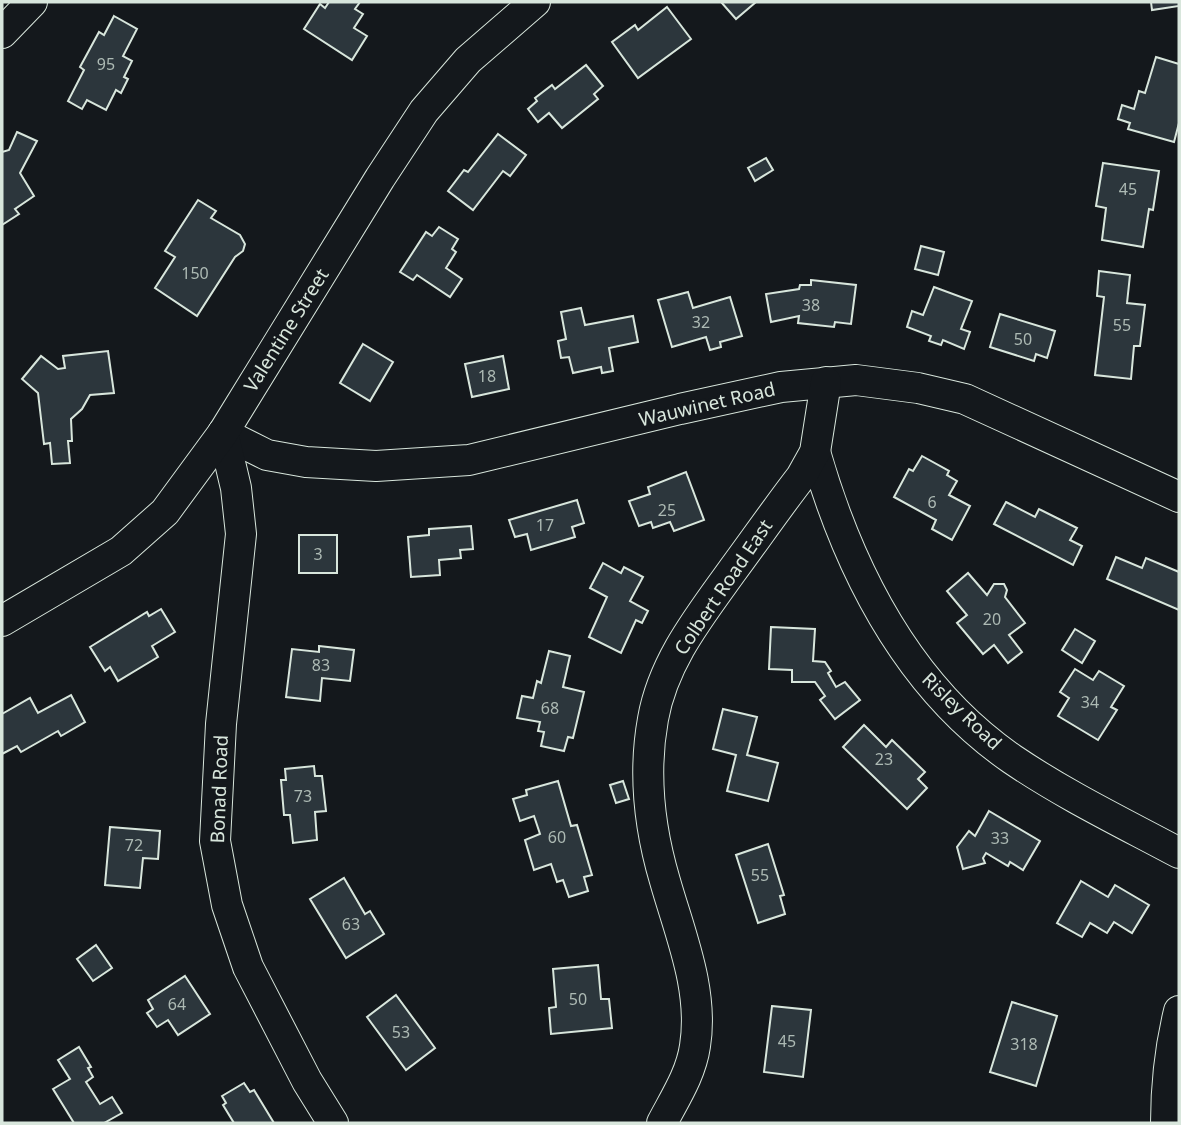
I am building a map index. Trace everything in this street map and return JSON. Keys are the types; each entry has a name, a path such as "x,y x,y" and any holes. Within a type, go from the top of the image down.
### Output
{"street":[{"path":"2,33 32,2"},
{"name":"Valentine Street","path":"2,621 121,551 165,512 223,433 424,111 468,60 535,2"},
{"name":"Wauwinet Road","path":"223,433 267,455 306,462 376,466 469,460 781,387 856,380 918,388 965,399 1179,497"},
{"name":"Colbert Road East","path":"662,1123 688,1074 695,1046 698,1010 688,959 650,818 647,765 653,717 666,674 686,636 801,477 815,452 826,382"},
{"name":"Bonad Road","path":"223,433 236,488 241,534 221,724 215,841 227,905 248,967 307,1081 333,1123"},
{"name":"Risley Road","path":"815,452 831,507 866,584 898,640 933,689 977,732 1011,758 1052,785 1179,853"},
{"path":"1166,1112 1173,1036 1179,1011"}],"building":[{"path":"329,2 360,2 355,9 363,14 354,28 367,36 352,60 304,29 320,4 325,8"},
{"path":"721,2 756,2 736,19"},
{"path":"1151,2 1179,2 1179,6 1152,10"},
{"path":"667,7 691,39 638,78 612,42 635,25 638,30"},
{"path":"114,16 137,29 123,56 132,61 124,77 128,79 121,93 116,90 106,110 87,100 82,109 68,101 84,70 80,67 99,32 104,35"},
{"path":"1156,57 1179,64 1179,123 1174,142 1128,129 1130,123 1118,119 1122,105 1134,109 1139,91 1145,93"},
{"path":"586,65 603,86 594,94 598,99 562,128 549,113 538,122 528,109 537,101 535,98 552,85 555,89"},
{"path":"17,132 37,141 20,173 34,196 15,209 19,214 2,225 2,152 9,150"},
{"path":"498,134 526,155 510,176 503,171 473,210 448,191 464,170 468,172"},
{"path":"766,158 773,170 755,181 748,168"},
{"path":"1103,163 1159,171 1153,210 1149,209 1143,247 1102,240 1106,208 1096,206"},
{"path":"198,200 216,211 211,218 240,235 245,244 243,251 235,257 197,316 155,288 175,257 165,251"},
{"path":"439,227 458,239 452,249 456,252 446,268 462,279 450,297 417,275 413,280 400,272 426,232 432,236"},
{"path":"921,246 944,252 938,275 915,269"},
{"path":"1099,271 1130,275 1127,303 1145,305 1140,346 1134,346 1131,379 1095,375 1104,297 1097,296"},
{"path":"811,280 856,285 851,324 835,322 834,327 798,323 799,316 771,322 766,294 799,289 800,285 811,285"},
{"path":"934,287 972,301 961,329 970,332 964,349 943,340 941,345 929,341 931,336 907,327 912,311 923,315"},
{"path":"688,292 693,308 730,297 742,336 720,342 721,347 710,350 706,337 672,347 658,300"},
{"path":"581,308 585,325 633,316 638,342 609,348 613,371 602,373 601,367 573,373 569,357 561,358 558,341 566,339 561,312"},
{"path":"1000,314 1055,331 1047,358 1036,354 1034,361 990,347"},
{"path":"363,344 393,362 370,401 340,383"},
{"path":"108,351 114,393 90,395 82,409 71,419 72,441 68,441 70,463 52,464 50,443 44,444 38,393 22,379 41,356 58,369 65,368 63,356"},
{"path":"503,356 509,389 472,397 465,364"},
{"path":"922,456 949,471 947,475 957,481 949,495 970,506 952,540 932,529 936,520 894,497 909,469 913,471"},
{"path":"686,472 704,520 674,531 670,522 653,528 651,522 639,526 629,501 650,494 648,487"},
{"path":"577,500 584,523 572,527 575,537 531,550 527,534 515,537 509,520"},
{"path":"1006,502 1035,517 1039,509 1077,528 1070,540 1082,546 1073,565 994,524"},
{"path":"471,526 473,549 460,550 461,558 439,560 440,575 411,577 408,537 429,535 429,529"},
{"path":"299,535 337,535 337,573 299,573"},
{"path":"1116,557 1142,568 1146,558 1179,572 1179,610 1107,579"},
{"path":"603,563 621,573 624,567 643,577 630,601 648,611 642,623 636,620 621,653 589,637 607,597 590,588"},
{"path":"968,573 987,595 994,584 1004,584 1007,590 1005,597 1025,623 1009,635 1022,652 1008,663 994,645 983,654 957,623 967,615 947,591"},
{"path":"161,609 175,632 152,646 158,657 118,681 110,667 105,671 90,647 147,612 149,616"},
{"path":"771,627 815,629 813,661 825,662 836,687 845,682 860,700 835,719 820,700 825,696 815,682 792,682 792,670 769,669"},
{"path":"1075,629 1095,641 1082,663 1062,650"},
{"path":"319,646 354,650 350,681 322,678 320,701 286,697 292,649 319,652"},
{"path":"549,651 570,656 563,687 584,692 573,738 568,737 564,751 541,746 544,732 538,731 540,722 517,718 522,696 533,698 537,681 541,683"},
{"path":"1075,669 1093,680 1099,671 1124,686 1111,707 1117,710 1098,740 1058,716 1069,698 1060,692"},
{"path":"71,695 85,722 61,736 58,731 21,752 17,746 2,754 2,714 30,698 38,713"},
{"path":"723,709 757,717 747,755 778,763 768,801 727,791 736,755 713,749"},
{"path":"864,725 886,747 892,740 925,772 918,779 927,788 907,809 843,747"},
{"path":"314,766 315,776 322,776 326,811 315,812 317,840 293,843 290,815 284,815 281,780 286,780 285,769"},
{"path":"558,781 571,826 577,825 592,875 584,877 588,891 569,897 563,880 557,882 551,864 534,870 525,840 540,834 534,816 520,821 513,799 527,795 526,790"},
{"path":"623,781 629,799 616,803 610,785"},
{"path":"989,811 1040,841 1023,870 1010,862 1008,866 986,853 983,858 985,863 963,869 957,847 969,831 975,836"},
{"path":"110,827 160,831 158,859 143,858 140,888 105,885"},
{"path":"768,844 784,895 780,896 785,914 758,923 736,855"},
{"path":"344,878 365,914 370,911 384,934 346,958 310,899"},
{"path":"1081,881 1108,897 1115,885 1149,905 1132,933 1114,922 1107,933 1090,923 1082,937 1057,923"},
{"path":"96,945 112,968 93,981 77,959"},
{"path":"598,965 601,999 609,999 612,1028 551,1034 549,1008 556,1007 553,969"},
{"path":"185,976 210,1014 178,1035 168,1020 157,1027 147,1013 153,1009 148,1000"},
{"path":"396,995 435,1048 406,1070 367,1017"},
{"path":"1012,1002 1057,1016 1036,1086 990,1072"},
{"path":"772,1006 811,1010 803,1077 764,1072"},
{"path":"79,1047 91,1067 88,1068 93,1077 86,1082 100,1104 112,1097 122,1113 104,1123 74,1123 53,1089 70,1079 58,1060"},
{"path":"244,1083 250,1092 254,1090 274,1123 234,1123 223,1105 226,1103 222,1096"}]}
